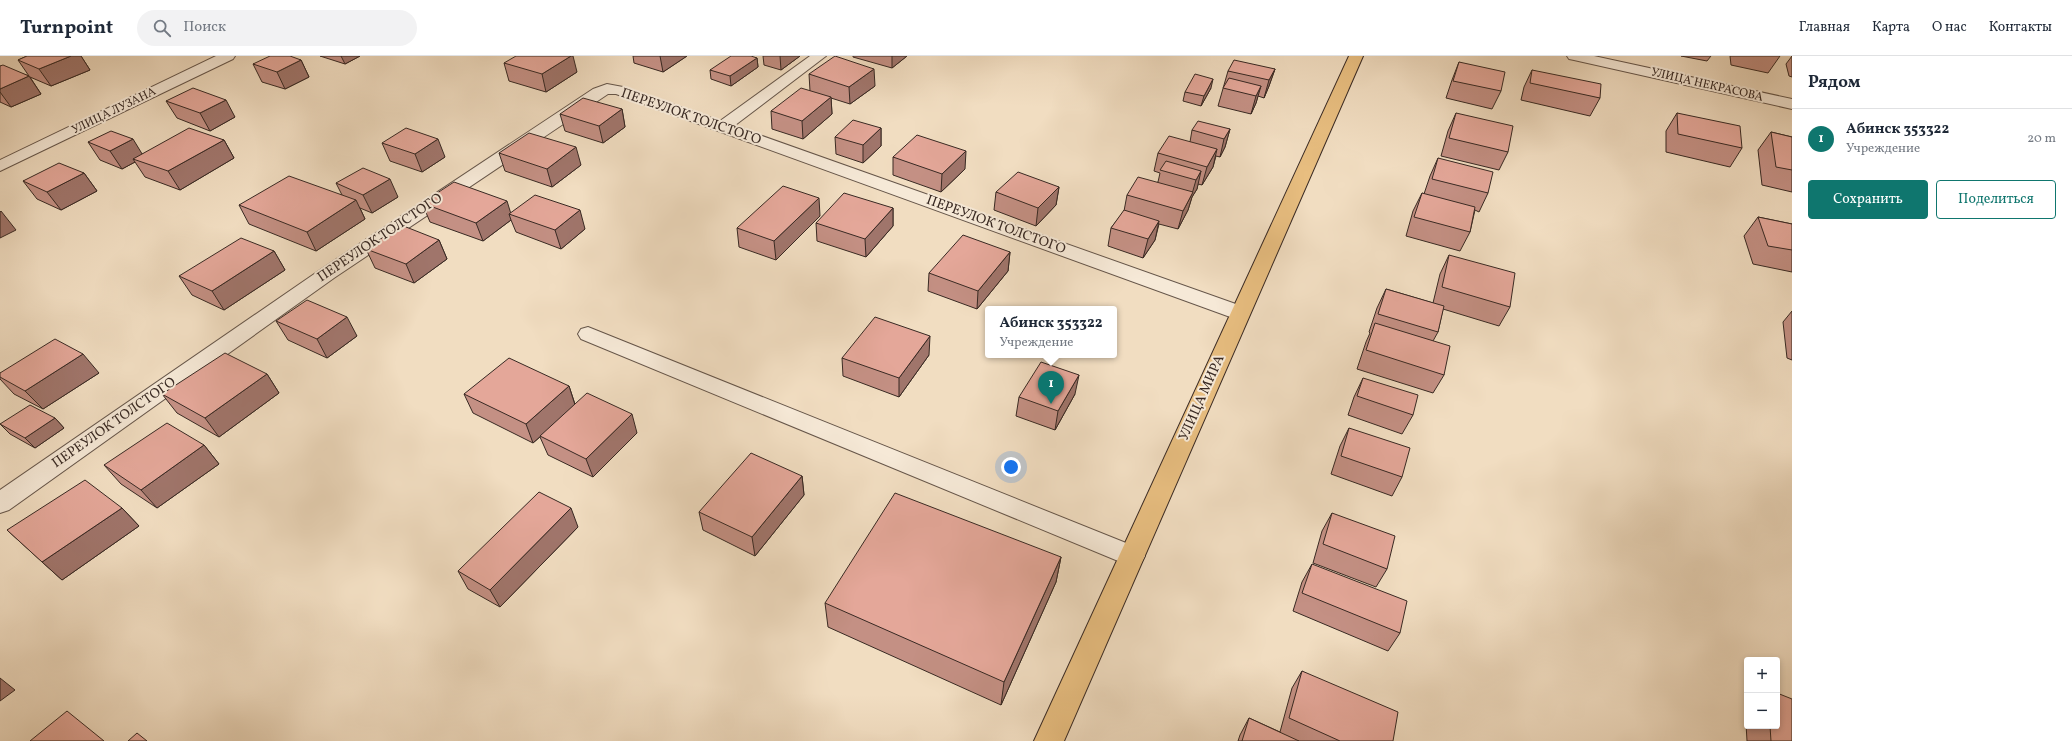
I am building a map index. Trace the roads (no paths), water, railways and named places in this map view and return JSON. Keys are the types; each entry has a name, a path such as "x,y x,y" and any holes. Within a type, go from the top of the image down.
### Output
{"main road":[{"name":"УЛИЦА МИРА","path":"1049,741 1356,56"}],"street":[{"name":"УЛИЦА ЛУЗАНА","path":"0,166 228,56"},
{"path":"722,127 819,56"},
{"name":"УЛИЦА НЕКРАСОВА","path":"1574,56 1792,104"},
{"name":"ПЕРЕУЛОК ТОЛСТОГО","path":"0,503 327,274 598,92 607,89 618,90 1240,313"},
{"path":"588,334 1132,556"}],"place":[{"name":"Абинск 353322","path":"1051,404"}]}
